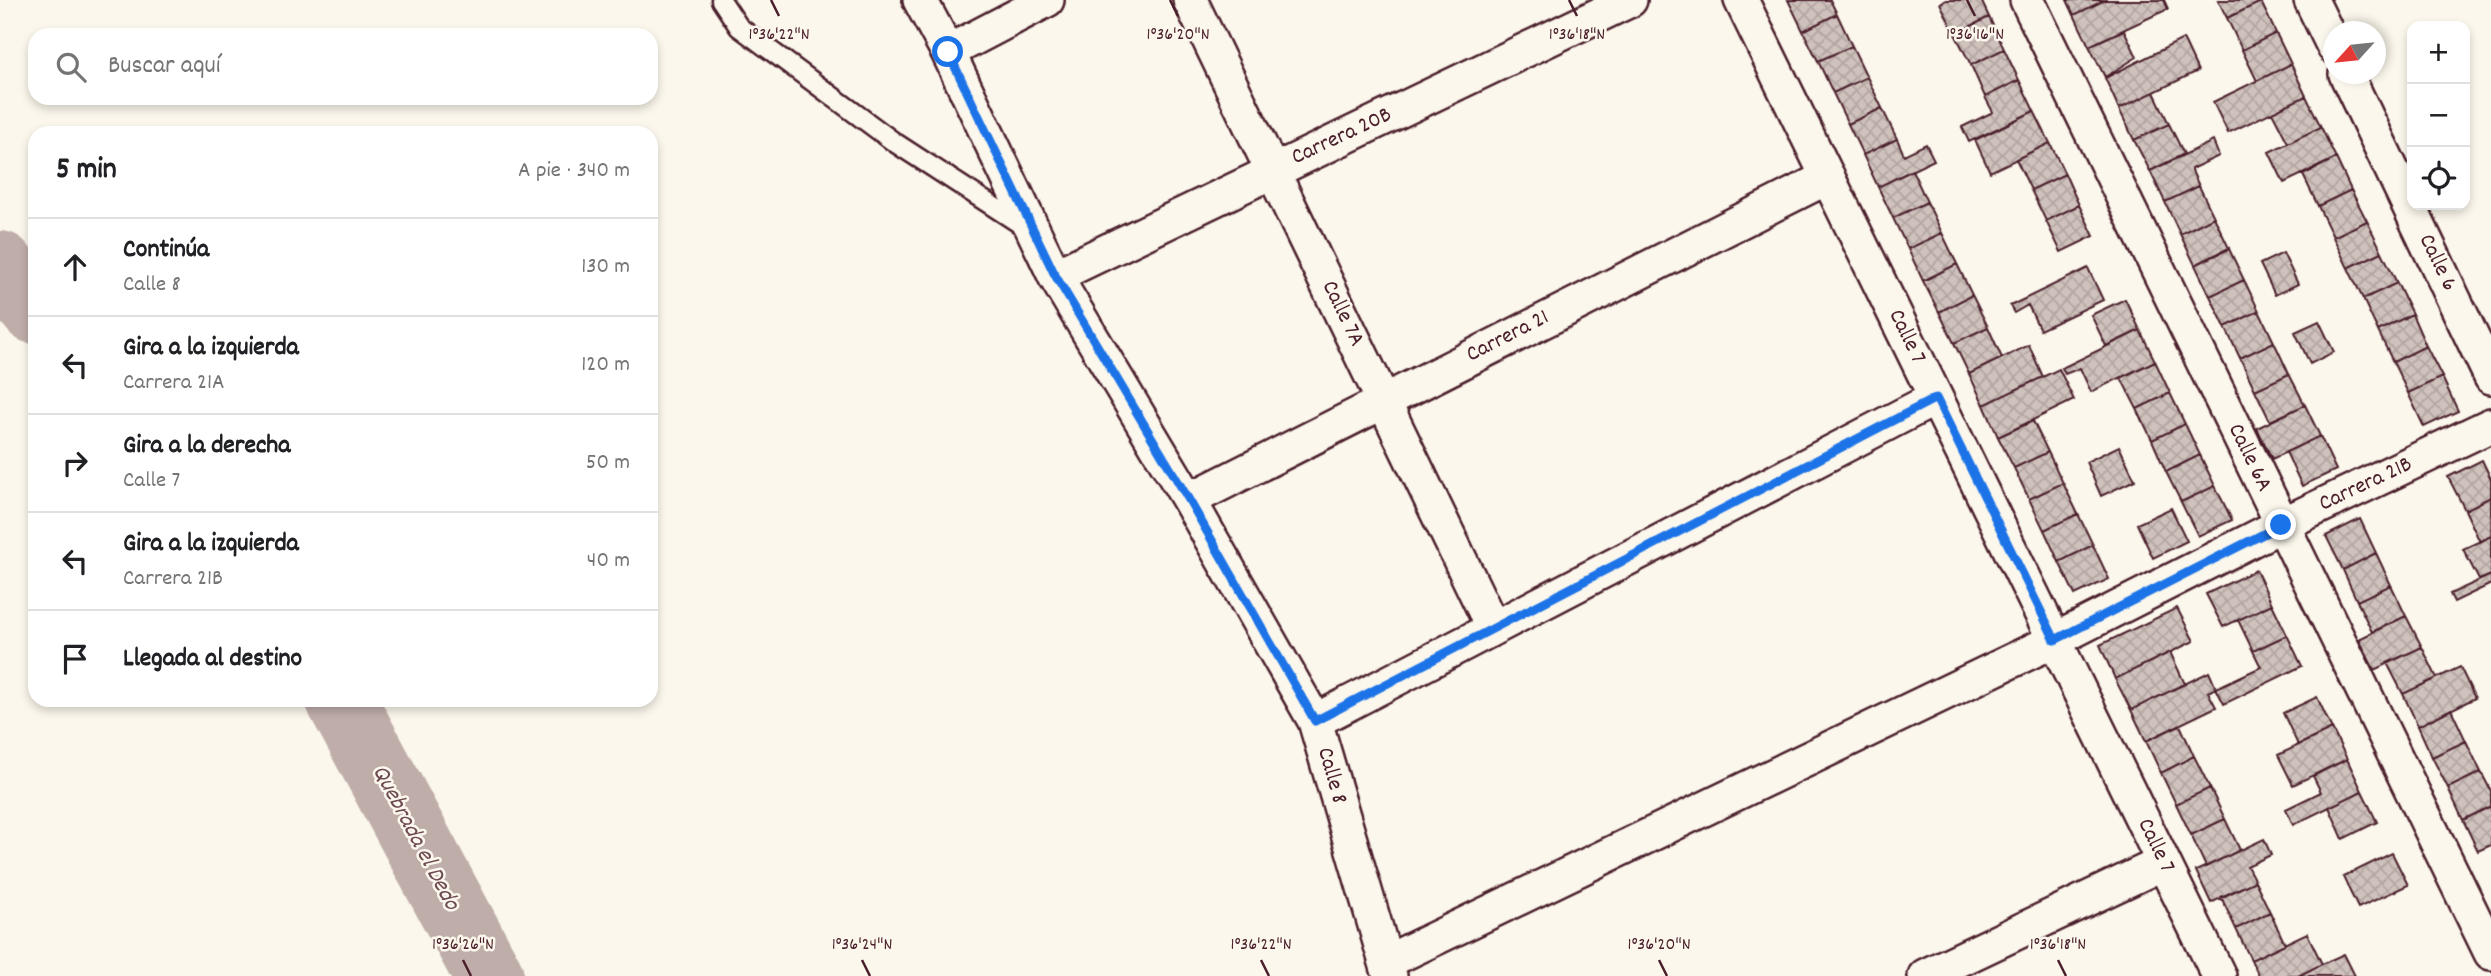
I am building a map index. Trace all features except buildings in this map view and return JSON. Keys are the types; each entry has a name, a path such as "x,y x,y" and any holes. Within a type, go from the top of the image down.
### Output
{"street":[{"name":"Calle 8","path":"920,0 948,52 1055,275 1189,500 1315,721 1388,969"},
{"path":"948,52 1047,0"},
{"name":"Calle 7A","path":"1190,0 1493,628"},
{"name":"Carrera 20B","path":"1055,275 1630,0"},
{"name":"Calle 7","path":"1741,0 2219,976"},
{"name":"Calle 6A","path":"2027,0 2491,953"},
{"path":"2311,0 2323,26"},
{"name":"Calle 6","path":"2351,84 2491,377"},
{"name":"Carrera 21","path":"1189,500 1828,177"},
{"path":"1315,721 1936,398"},
{"name":"Carrera 21B","path":"1388,969 2055,640 2281,525 2491,425"},
{"path":"1925,976 2164,863"}],"lane":[{"path":"721,0 739,27 761,44 894,142 1035,234"}],"waterway":[{"name":"Quebrada el Dedo","path":"0,266 28,300"},
{"name":"Quebrada el Dedo","path":"345,707 489,976"}],"route":[{"path":"948,52 1055,275 1189,500 1315,721 1936,398 2055,640 2281,525"}]}
